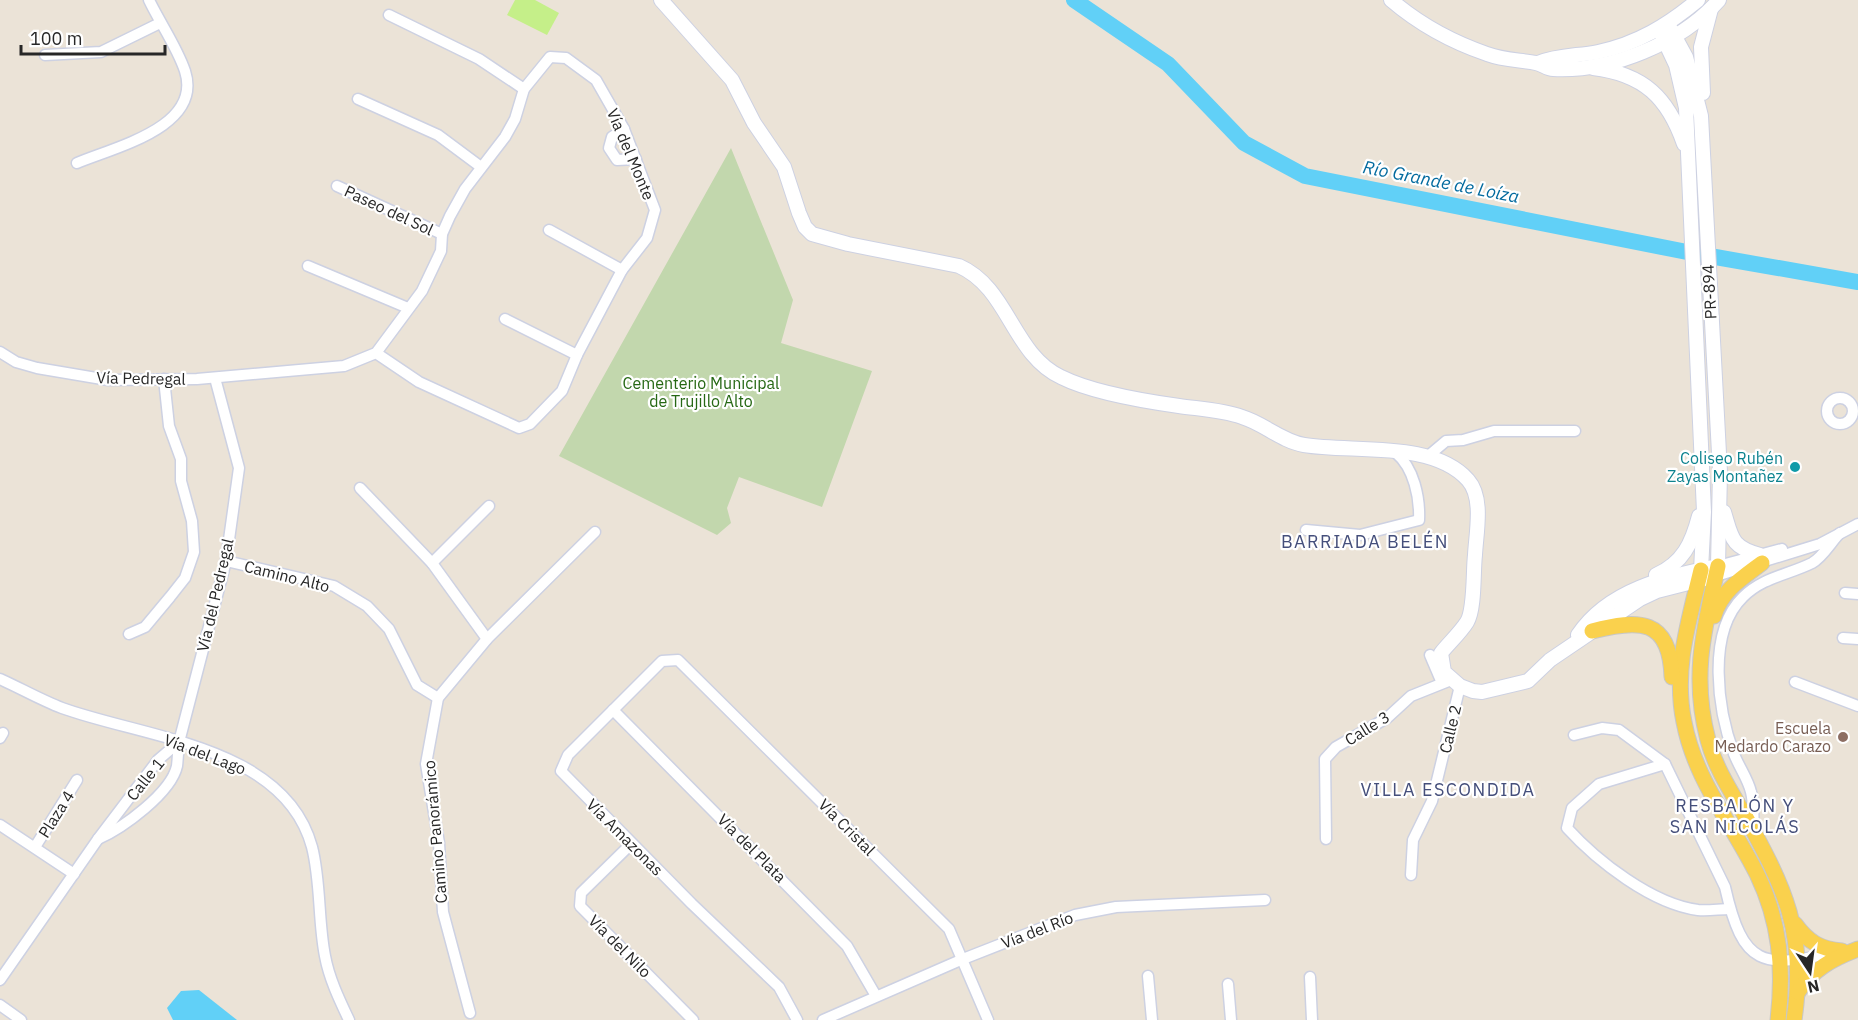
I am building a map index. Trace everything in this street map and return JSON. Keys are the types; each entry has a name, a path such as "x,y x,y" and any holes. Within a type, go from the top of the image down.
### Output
{"main road":[{"path":"1702,642 1710,635 1722,597 1761,559"},
{"path":"1717,571 1702,642 1699,680 1708,741 1725,782 1755,833 1782,887 1792,920 1799,961 1794,1020"},
{"path":"1699,575 1682,652 1679,687 1684,723 1705,785 1763,888 1774,917 1782,961 1778,1020"},
{"path":"1592,631 1633,623 1644,625 1661,638 1669,650 1676,712 1684,723"},
{"path":"1792,920 1810,941 1824,949 1842,951"},
{"path":"1798,992 1808,977 1821,966 1858,948"}],"street":[{"path":"77,163 162,127 181,110 187,91 185,71 149,0"},
{"path":"661,0 732,80 754,123 784,167 799,213 812,234 969,270 1004,308 1016,334 1031,355 1060,377 1154,403 1242,417 1303,445 1427,457 1447,462 1456,468 1469,482 1476,500 1477,525 1470,615 1468,621 1441,653 1441,666 1451,683"},
{"path":"1391,0 1437,33 1487,55 1538,63 1551,69 1581,67 1634,55 1671,39 1715,5"},
{"path":"1538,63 1551,58 1601,52 1664,26 1698,0"},
{"path":"1701,116 1701,47 1715,5"},
{"path":"389,15 479,59 524,89"},
{"path":"45,55 101,52 160,23"},
{"name":"PR-894","path":"1664,26 1690,68 1701,116 1721,502 1717,571"},
{"name":"PR-894","path":"1671,39 1684,94 1688,137 1705,528 1699,575"},
{"name":"Vía del Monte","path":"550,57 566,58 596,80 624,129 655,210 647,238 622,270 577,355 562,392 530,424 519,428 419,382 376,353 422,291 441,251 442,234 465,189 510,128 524,89 550,57"},
{"path":"1581,67 1616,72 1653,91 1670,110 1687,152"},
{"path":"358,99 438,135 481,167"},
{"path":"624,129 612,137 609,148 617,160 636,159"},
{"name":"Paseo del Sol","path":"337,186 442,234"},
{"path":"549,230 622,270"},
{"path":"308,266 408,308"},
{"path":"505,319 577,355"},
{"name":"Vía Pedregal","path":"0,352 16,362 93,379 215,378"},
{"path":"215,378 344,366 376,353"},
{"name":"Vía del Pedregal","path":"179,742 226,561 239,468 215,378"},
{"path":"129,634 145,627 170,597 185,578 194,552 192,521 181,481 181,459 169,426 164,379"},
{"path":"1427,457 1446,441 1463,440 1494,431 1575,431"},
{"path":"1306,530 1360,536 1419,520 1420,501 1409,470 1396,453"},
{"path":"360,488 432,563 486,639"},
{"path":"1570,646 1585,624 1616,599 1648,583 1685,554 1692,541 1703,500"},
{"path":"1721,502 1733,541 1761,559"},
{"path":"432,563 489,506"},
{"path":"1648,583 1717,571 1820,544 1858,524"},
{"name":"Camino Panorámico","path":"470,1013 443,912 439,843 426,764 438,699 486,639 595,531"},
{"path":"1755,833 1751,791 1734,755 1720,706 1719,664 1726,624 1731,611 1754,587 1764,580 1813,562 1840,533"},
{"name":"Camino Alto","path":"226,561 334,586 367,606 389,629 417,685 438,699"},
{"path":"1430,655 1451,683 1482,692 1528,681 1550,660 1650,594 1699,575"},
{"path":"1845,593 1858,594"},
{"name":"Vía Amazonas","path":"671,660 662,661 568,754 561,771 631,844 779,987 797,1020"},
{"name":"Vía Cristal","path":"671,660 678,660 949,929 988,1020"},
{"name":"Vía del Lago","path":"0,679 61,707 179,742 243,765 275,787 294,808 312,847 325,957 333,986 349,1020"},
{"path":"1795,682 1858,706"},
{"name":"Calle 3","path":"1326,840 1326,759 1336,747 1387,718 1411,696 1451,683"},
{"name":"Calle 2","path":"1411,875 1413,840 1432,801 1451,683"},
{"name":"Vía del Plata","path":"613,710 847,946 876,996"},
{"path":"1574,735 1602,728 1619,730 1665,764 1725,887 1730,909 1746,947 1755,954 1782,961 1799,961 1858,948"},
{"name":"Calle 1","path":"0,980 98,839 158,760 179,742"},
{"name":"Calle 1","path":"98,839 132,821 168,782 177,767 179,742"},
{"path":"1665,764 1599,784 1572,808 1567,828 1590,854 1665,902 1698,910 1730,909"},
{"name":"Plaza 4","path":"35,847 77,780"},
{"path":"0,825 74,874"},
{"name":"Vía del Nilo","path":"631,844 581,892 580,906 693,1020"},
{"name":"Vía del Río","path":"823,1020 963,959 1075,915 1116,907 1265,900"},
{"path":"1148,976 1152,1020"},
{"path":"1310,977 1312,1020"},
{"path":"1228,984 1231,1020"},
{"path":"0,1005 21,1020"}],"green space":[{"path":"515,0 535,0 559,13 547,35 507,15"},
{"name":"Cementerio Municipal de Trujillo Alto","path":"731,148 793,300 781,343 872,371 822,507 739,477 727,508 731,523 717,535 559,456"}],"water":[{"path":"199,990 237,1020 173,1020 167,1008 181,991"}],"waterway":[{"name":"Río Grande de Loíza","path":"1074,0 1168,64 1244,143 1305,176 1687,252 1858,282"}],"place":[{"name":"Coliseo Rubén Zayas Montañez","path":"1795,467"},
{"name":"Escuela Medardo Carazo","path":"1843,737"}],"district":[{"name":"BARRIADA BELÉN","path":"1365,542"},
{"name":"VILLA ESCONDIDA","path":"1448,790"},
{"name":"RESBALÓN Y SAN NICOLÁS","path":"1735,816"}]}
